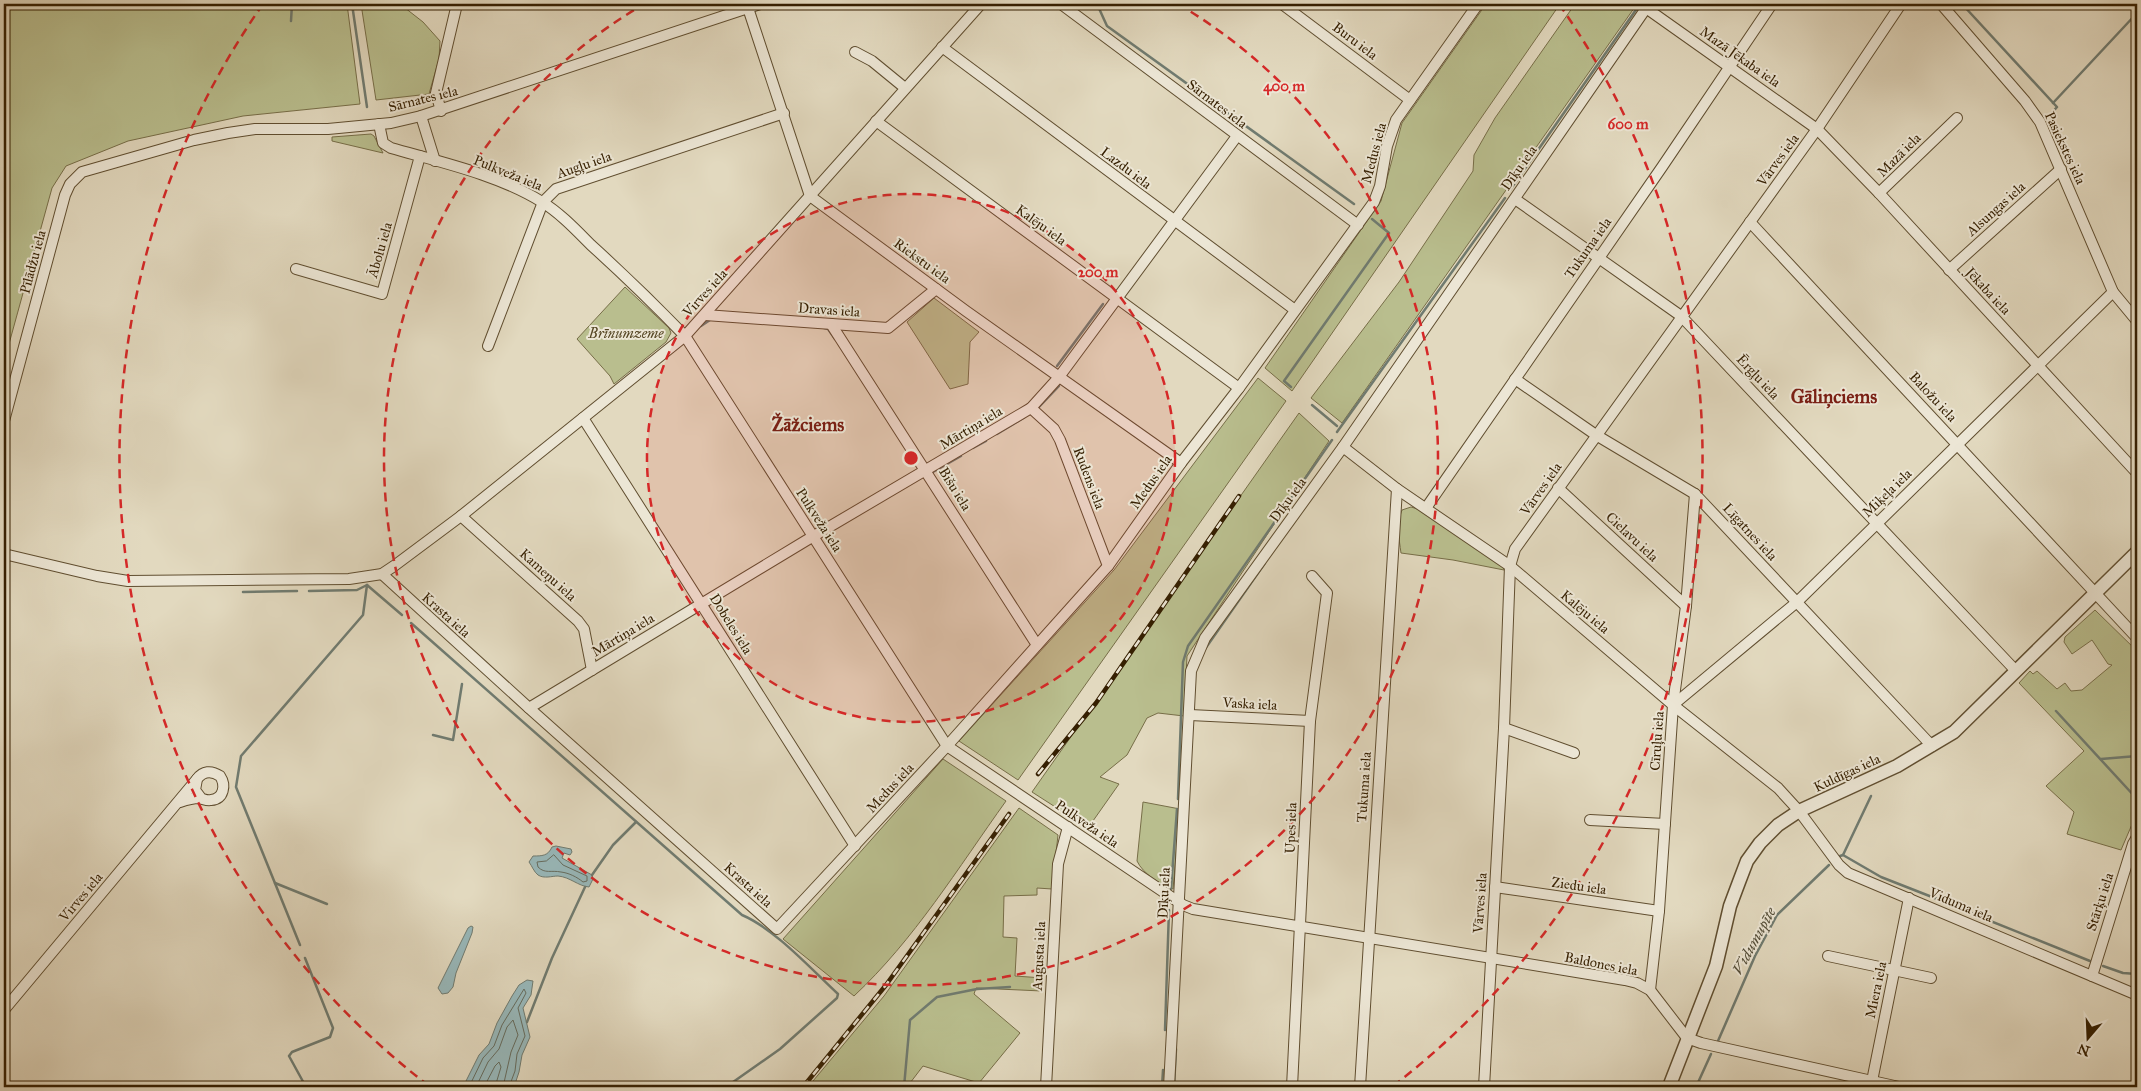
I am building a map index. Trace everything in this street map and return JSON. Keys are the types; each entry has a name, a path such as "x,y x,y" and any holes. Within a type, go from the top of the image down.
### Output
{"street":[{"path":"441,111 436,93 458,4"},
{"name":"Sārnates iela","path":"82,172 194,140 228,133 255,129 328,129 379,124 421,116 441,111 760,4"},
{"name":"Virves iela","path":"382,574 461,516 685,336 981,4"},
{"name":"Sārnates iela","path":"1061,4 1358,225"},
{"name":"Buru iela","path":"1282,4 1410,100"},
{"name":"Medus iela","path":"777,929 947,746 1108,566 1180,463 1239,388 1374,202 1380,186 1387,146 1396,120 1478,4"},
{"name":"Tukuma iela","path":"1426,508 1772,4"},
{"name":"Vārves iela","path":"1484,1087 1504,728 1510,566 1515,549 1817,129 1901,4"},
{"name":"Pasiekstes iela","path":"1941,4 2035,115 2061,169 2113,292 2137,321"},
{"name":"Mazā Jēkaba iela","path":"1648,6 1817,129"},
{"name":"Dīķu iela","path":"1168,1087 1191,671 1205,638 1343,447 1648,6"},
{"path":"748,8 810,196"},
{"name":"Lazdu iela","path":"942,47 1295,310"},
{"path":"855,52 872,61 905,88"},
{"name":"Augļu iela","path":"543,202 556,189 784,113"},
{"path":"421,116 435,161"},
{"name":"Mazā iela","path":"1879,193 1957,118"},
{"name":"Kalēju iela","path":"876,121 1239,388"},
{"name":"Pulkveža iela","path":"379,124 383,143 391,148 420,156 521,191 543,202 646,296 685,336 947,746 1177,901 1193,909 1301,926"},
{"name":"Jēkaba iela","path":"1817,129 1879,193 2137,473"},
{"name":"Mārtiņa iela","path":"529,708 813,536 927,471 1031,408 1059,377 1236,136"},
{"name":"Ābolu iela","path":"296,269 382,294 420,156"},
{"name":"Alsungas iela","path":"1949,270 2061,169"},
{"name":"Pīlādžu iela","path":"4,421 65,195 70,184 82,172"},
{"name":"Riekstu iela","path":"810,196 936,289 1180,463"},
{"name":"Ērgļu iela","path":"1515,199 1681,316 2016,671"},
{"path":"488,346 543,202"},
{"name":"Baložu iela","path":"1750,222 2137,638"},
{"name":"Dravas iela","path":"705,315 888,328 936,289"},
{"name":"Miķeļa iela","path":"1673,705 1797,602 2113,292"},
{"name":"Bišu iela","path":"831,324 1038,645"},
{"name":"Līgatnes iela","path":"1515,379 1596,435 1695,494 1932,746"},
{"name":"Rudens iela","path":"1031,408 1054,429 1060,440 1108,566"},
{"name":"Dobeles iela","path":"583,418 855,846"},
{"name":"Kalēju iela","path":"1343,447 1397,489 1510,566 1673,705 1778,788 1799,811"},
{"name":"Cielavu iela","path":"1558,488 1686,606"},
{"name":"Tukuma iela","path":"1360,1087 1397,489"},
{"name":"Cīruļu iela","path":"1650,990 1659,911 1673,705 1686,606 1695,494"},
{"name":"Kameņu iela","path":"461,516 578,621 584,629 592,670"},
{"name":"Kuldīgas iela","path":"1669,1087 1716,966 1730,906 1747,861 1760,843 1778,825 1799,811 1897,766 1954,732 2137,552"},
{"path":"4,554 97,576 128,581 349,579 382,574"},
{"name":"Krasta iela","path":"382,574 777,929"},
{"name":"Upes iela","path":"1292,1087 1310,721 1327,593 1312,576"},
{"name":"Vaska iela","path":"1190,715 1310,721"},
{"path":"1504,728 1574,753"},
{"path":"180,802 201,798 212,800 221,795 224,785 220,776 205,772 197,779 195,790 201,798"},
{"name":"Virves iela","path":"4,1010 180,802 197,779"},
{"name":"Viduma iela","path":"1799,811 1838,865 1848,874 2137,995"},
{"path":"1590,820 1665,824"},
{"name":"Augusta iela","path":"1046,1087 1058,864 1068,827"},
{"name":"Stārķu iela","path":"2092,976 2133,844 2137,837"},
{"name":"Ziedu iela","path":"1495,888 1659,911"},
{"name":"Miera iela","path":"1871,1084 1909,898"},
{"name":"Baldones iela","path":"1301,926 1637,983 1650,990 1687,1038"},
{"path":"1828,956 1931,978"},
{"path":"1687,1038 1701,1044 1871,1084 1899,1087"}],"green space":[{"path":"4,4 347,4 360,104 243,116 128,141 66,166 52,188 4,362"},
{"path":"361,4 400,4 423,22 440,41 439,59 429,94 376,100"},
{"path":"1486,4 1560,4 1292,391 1265,368 1381,201 1402,123"},
{"path":"1575,4 1637,4 1342,423 1311,398 1399,282 1473,171 1474,155 1495,118"},
{"path":"371,134 383,153 332,141 332,137"},
{"name":"Brīnumzeme","path":"625,287 669,328 671,333 666,342 614,384 610,376 577,339"},
{"path":"934,298 979,332 970,342 968,384 950,389 907,322"},
{"path":"1258,378 1286,401 1018,780 959,741 1114,570"},
{"path":"1299,413 1329,441 1187,656 1184,716 1158,713 1147,718 1127,755 1100,777 1119,784 1088,828 1032,792"},
{"path":"1411,507 1421,510 1504,566 1504,570 1453,560 1401,553 1398,531 1400,515 1402,510"},
{"path":"2095,610 2137,651 2137,819 2133,822 2121,850 2067,834 2074,812 2046,786 2084,751 2019,683 2030,671 2033,674 2037,671 2057,689 2065,683 2071,691 2082,690 2112,665 2108,664 2092,640 2072,654 2064,642 2065,637"},
{"path":"943,759 1006,801 916,927 876,974 854,996 783,939"},
{"path":"1143,802 1180,809 1173,889 1153,878 1143,870 1137,861"},
{"path":"1019,808 1058,835 1052,889 1037,888 1037,895 1004,896 1003,937 1017,938 1015,976 1043,978 1042,991 976,988 974,994 1020,1033 979,1083 923,1066 907,1087 808,1087 884,996"}],"water":[{"path":"552,847 571,849 570,855 564,853 562,858 592,875 593,879 589,887 558,876 543,877 535,872 529,862 533,856 544,855"},
{"path":"473,927 472,933 456,973 453,987 448,993 442,994 438,988 468,928"},
{"path":"527,980 533,981 531,995 523,1008 530,1037 522,1055 514,1087 463,1087 479,1055 489,1044 497,1023 512,996 519,985"}],"waterway":[{"path":"291,21 292,4"},
{"path":"352,4 367,107"},
{"path":"1097,4 1107,26 1354,204"},
{"path":"1510,190 1640,4"},
{"path":"1962,4 2057,107 2050,115"},
{"path":"2053,103 2137,13"},
{"path":"1337,432 1505,198"},
{"path":"1291,387 1284,381 1389,233 1372,219"},
{"path":"1057,366 1103,304"},
{"path":"701,326 710,320"},
{"path":"824,328 828,329 835,339"},
{"path":"1038,408 1059,386"},
{"path":"1312,405 1337,426"},
{"path":"997,434 1025,417"},
{"path":"1178,799 1183,662 1188,646 1332,440"},
{"path":"973,448 986,441"},
{"path":"933,472 961,456"},
{"path":"1205,649 1265,563"},
{"path":"367,585 402,615"},
{"path":"309,591 357,590 367,585"},
{"path":"300,945 236,787 241,756 363,615 367,585"},
{"path":"243,592 297,591"},
{"path":"411,623 742,915 754,921 780,940 838,994 837,998 780,1049 726,1087"},
{"path":"433,735 453,740 462,684"},
{"path":"2056,711 2137,799"},
{"path":"2101,759 2137,756"},
{"path":"1843,855 1871,796"},
{"path":"1171,889 1177,809"},
{"path":"592,875 613,845 636,822"},
{"name":"Vidumupīte","path":"1840,856 1843,855 1881,877 1955,906"},
{"name":"Vidumupīte","path":"1718,1041 1755,956 1777,915 1829,865"},
{"path":"275,883 327,904"},
{"path":"527,1022 552,958 585,887"},
{"path":"1165,1030 1169,910"},
{"name":"Vidumupīte","path":"1968,912 2090,961"},
{"path":"305,958 333,1028 330,1037 292,1052 289,1056 306,1087"},
{"name":"Vidumupīte","path":"2103,966 2123,973 2137,974"},
{"path":"904,1087 910,1020 937,997 977,989 1010,987"},
{"path":"1174,1087 1176,1049"},
{"name":"Vidumupīte","path":"1696,1087 1711,1054"},
{"path":"1162,1087 1163,1070"}],"railway":[{"path":"1038,774 1096,703 1239,496"},
{"path":"803,1087 886,985 1009,814"}],"district":[{"name":"Gāliņciems","path":"1834,396"},
{"name":"Žāžciems","path":"808,424"}]}
